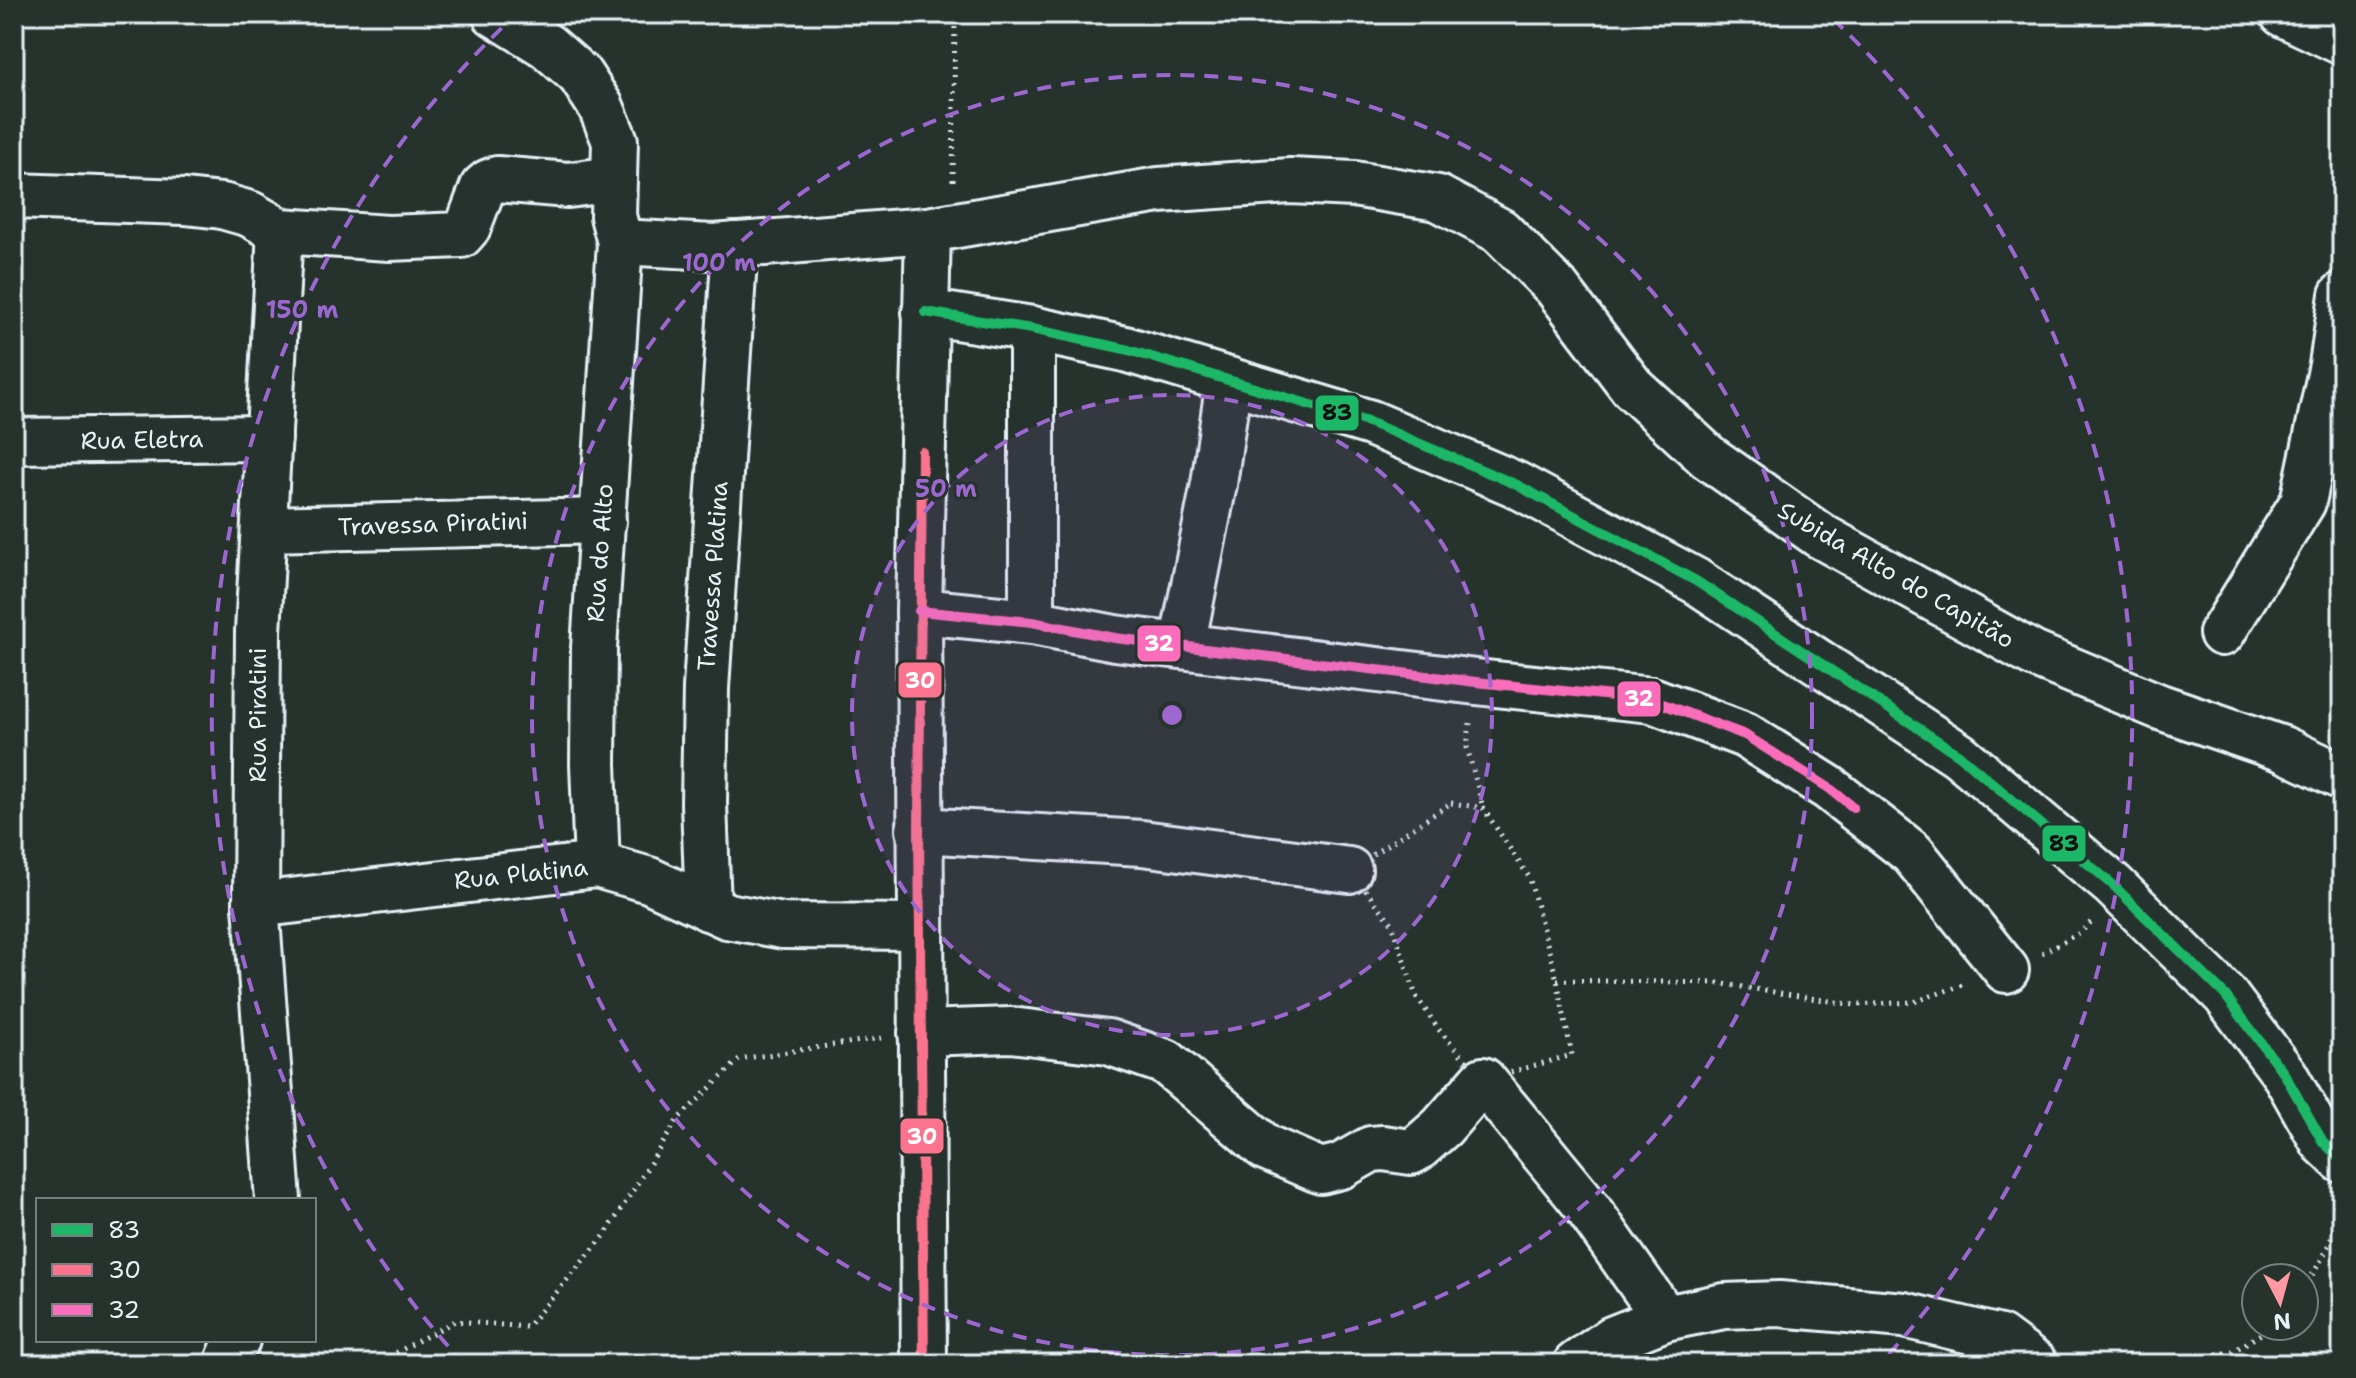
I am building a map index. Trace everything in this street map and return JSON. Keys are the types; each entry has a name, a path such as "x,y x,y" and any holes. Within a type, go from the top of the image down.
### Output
{"street":[{"name":"Rua do Alto","path":"495,14 547,46 580,75 601,107 615,141 613,216 620,242 594,648 593,764 597,865"},
{"path":"2283,14 2342,42"},
{"path":"14,196 222,206 250,214 280,231 389,238 461,235 468,227 483,187 497,179 568,185 614,179"},
{"name":"Subida Alto do Capitão","path":"620,242 713,247 940,228 1159,190 1290,181 1354,184 1438,198 1500,231 1556,287 1632,387 1708,457 1819,535 2033,654 2160,707 2283,749 2342,777"},
{"path":"924,1364 919,611 925,312 940,228"},
{"name":"Rua Piratini","path":"278,1198 256,905 258,632 280,231"},
{"name":"Travessa Platina","path":"708,908 704,803 706,688 735,245"},
{"path":"2222,633 2303,502 2332,365 2342,295"},
{"path":"925,312 1032,329 1125,349 1371,423 1515,484 1696,581 1959,755 2120,892 2225,995 2285,1075 2323,1142 2342,1160"},
{"path":"1032,329 1032,622"},
{"path":"1182,646 1214,484 1229,380"},
{"name":"Rua Eletra","path":"14,441 269,438"},
{"name":"Travessa Piratini","path":"264,529 603,521"},
{"path":"919,611 1032,622 1115,638 1476,682 1652,700 1745,735 1829,788 1912,853 2006,970"},
{"path":"919,830 1142,843 1349,870"},
{"name":"Rua Platina","path":"256,905 597,865 649,880 727,916 783,926 920,927"},
{"path":"921,1033 1011,1030 1108,1042 1152,1057 1166,1062 1265,1147 1321,1171 1341,1166 1371,1149 1411,1152 1442,1127 1483,1080 1584,1203 1665,1318"},
{"path":"1576,1364 1612,1339 1665,1318 1724,1306 1779,1304 1904,1315 2000,1338 2035,1364"},
{"path":"227,1364 236,1342"}],"path":[{"path":"940,228 955,14"},
{"path":"1476,682 1467,747 1483,808 1529,877 1557,980 1572,1055 1483,1080 1440,1031 1416,996 1392,923 1349,870 1451,803 1483,808"},
{"path":"1557,980 1717,983 1855,1005 1914,1002 2006,970 2081,932 2120,892"},
{"path":"375,1364 455,1321 527,1327 605,1235 678,1119 740,1059 921,1033"},
{"path":"2320,1262 2342,1214"},
{"path":"2178,1364 2181,1360 2232,1352 2248,1342"}],"transit line":[{"name":"83","path":"925,312 1032,329 1125,349 1371,423 1515,484 1696,581 1959,755 2113,885 2225,995 2285,1075 2323,1142 2342,1160"},
{"name":"30","path":"922,452 919,830 924,1364"},
{"name":"32","path":"919,611 1032,622 1115,638 1476,682 1652,700 1745,735 1829,788 1853,807"}]}
